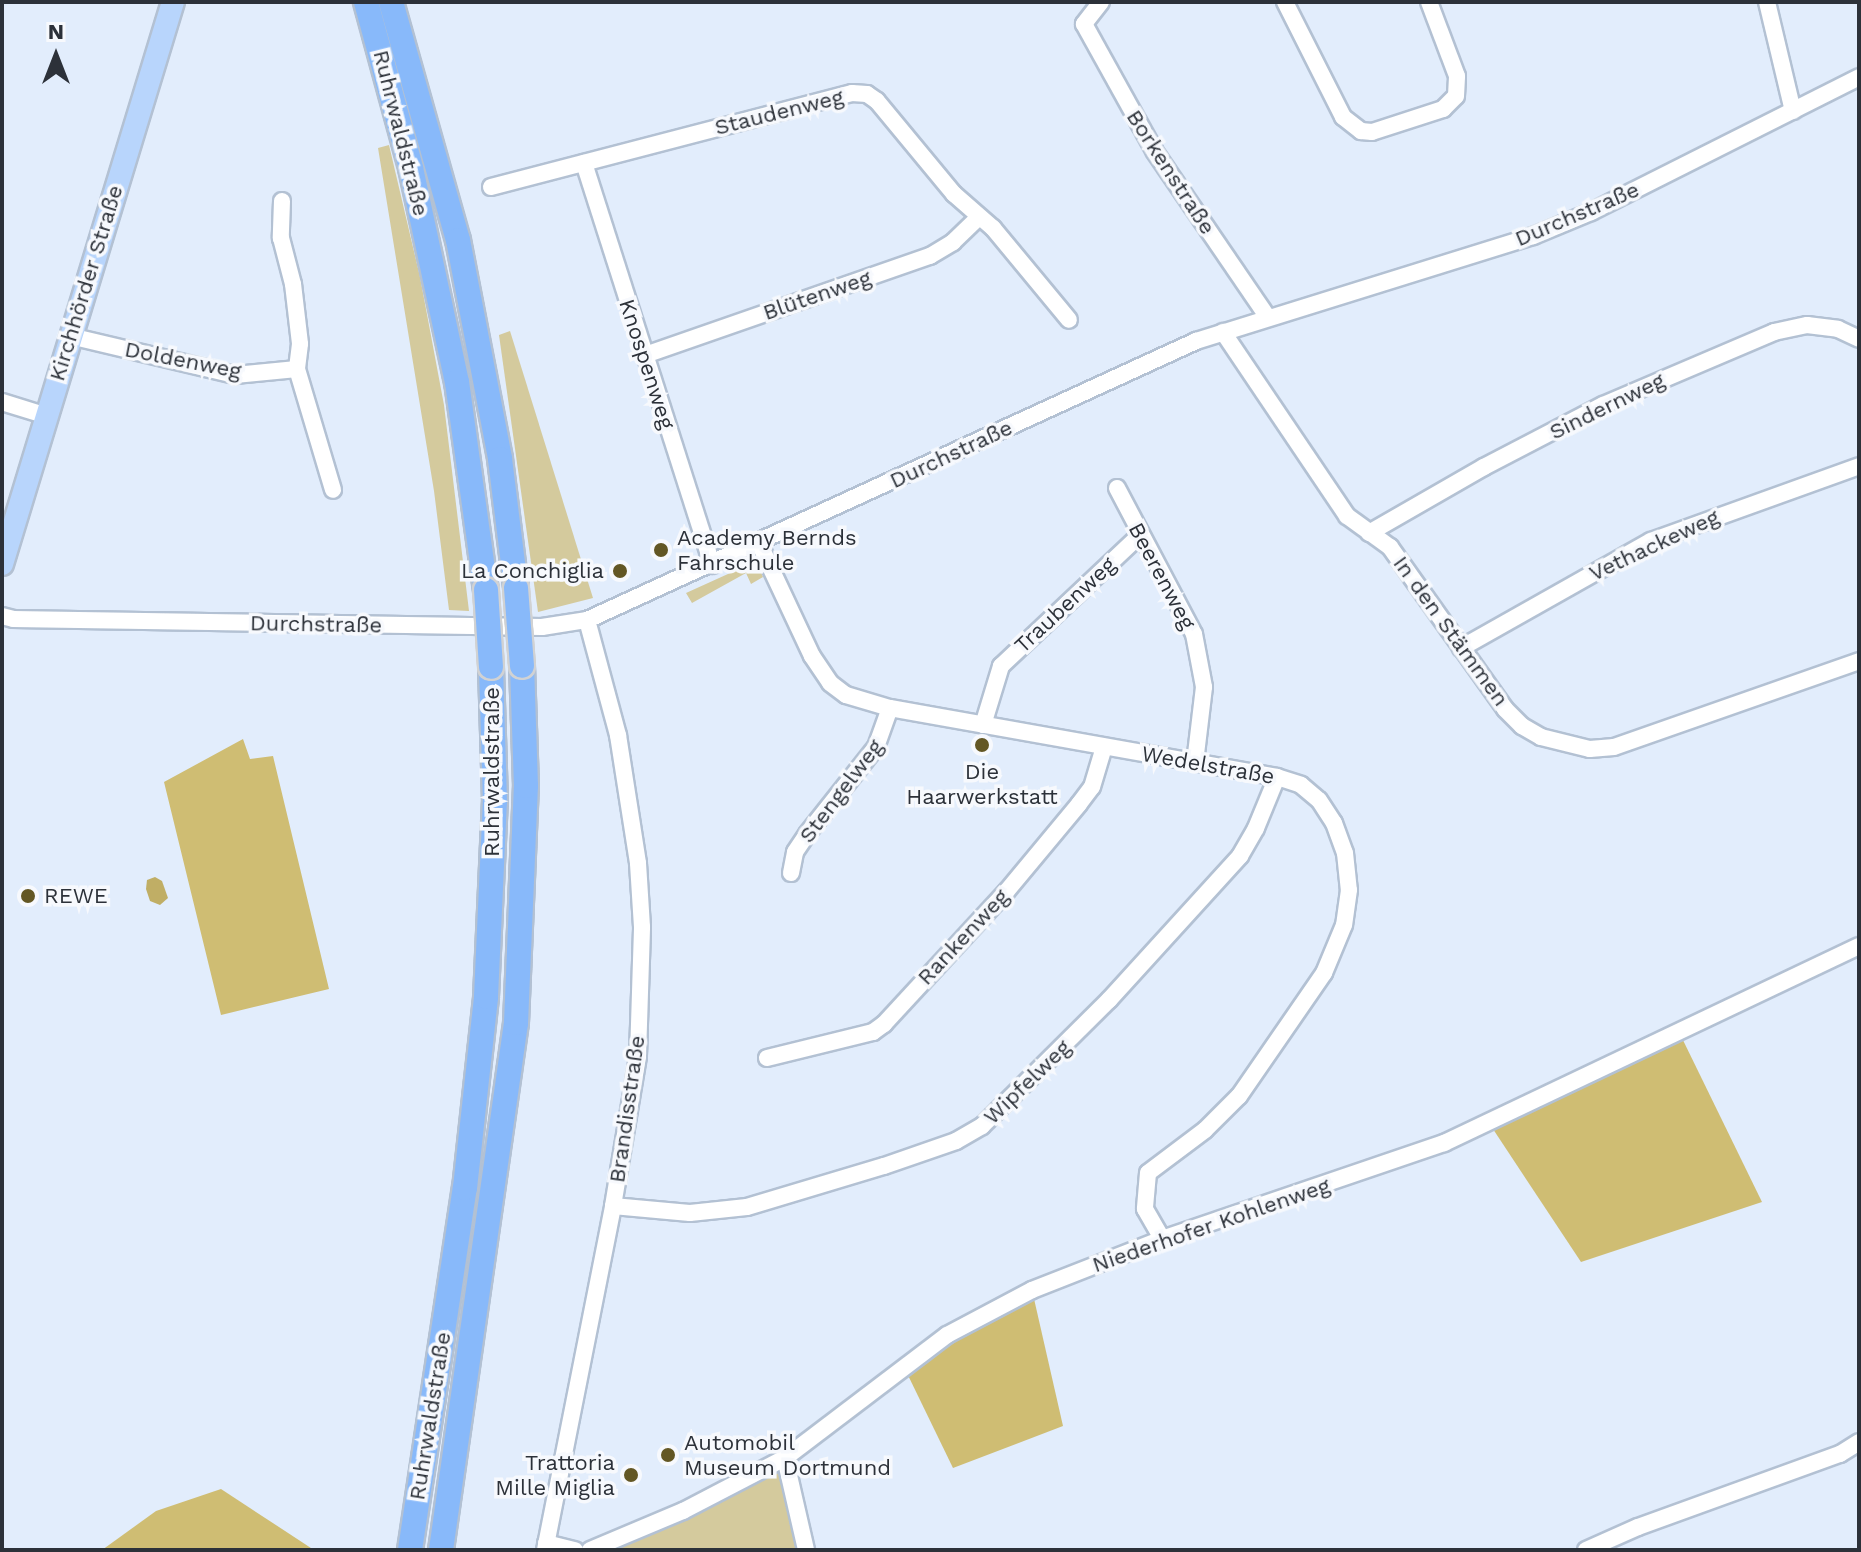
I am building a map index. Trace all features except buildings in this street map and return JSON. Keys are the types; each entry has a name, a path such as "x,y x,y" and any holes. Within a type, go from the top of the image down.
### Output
{"highway":[{"name":"Ruhrwaldstraße","path":"366,2 408,154 457,382 486,590 495,802 486,997 465,1188 410,1550"},
{"name":"Ruhrwaldstraße","path":"391,2 458,240 497,444 516,588 522,666 526,801 516,1023 441,1550"}],"main road":[{"name":"Kirchhörder Straße","path":"2,564 173,2"}],"street":[{"name":"Borkenstraße","path":"1101,2 1084,24 1155,152 1267,316"},
{"path":"1285,2 1343,117 1361,131 1372,132 1443,109 1456,96 1457,76 1429,2"},
{"path":"1767,2 1793,111"},
{"name":"Durchstraße","path":"2,616 13,619 542,627 587,620 1155,359 1267,316 1533,236 1591,212 1859,77"},
{"name":"Staudenweg","path":"491,187 852,93 867,94 877,101 954,194 993,228 1069,320"},
{"name":"Knospenweg","path":"584,163 712,565"},
{"path":"282,201 281,238 293,284 300,344 297,369 333,490"},
{"name":"Blütenweg","path":"645,355 930,256 953,242 979,217"},
{"name":"Sindernweg","path":"1369,533 1484,467 1603,405 1760,337 1807,325 1838,329 1859,339"},
{"name":"In den Stämmen","path":"1223,332 1347,516 1390,547 1461,648 1522,726 1541,737 1590,749 1614,747 1859,661"},
{"name":"Doldenweg","path":"70,336 235,375 297,369"},
{"path":"2,402 47,416"},
{"name":"Vethackeweg","path":"1461,648 1651,541 1859,466"},
{"name":"Beerenweg","path":"1117,488 1194,634 1204,687 1195,762"},
{"name":"Traubenweg","path":"983,725 1001,666 1140,535"},
{"name":"Wedelstraße","path":"759,543 822,674 846,695 890,708 1277,777 1310,792 1334,823 1345,853 1348,878 1344,925 1324,973 1239,1096 1205,1130 1148,1173 1145,1209 1162,1239"},
{"name":"Brandisstraße","path":"546,1547 613,1206 638,1056 642,927 631,804 614,717 587,620"},
{"name":"Stengelweg","path":"791,873 795,852 807,834 876,747 890,708"},
{"name":"Rankenweg","path":"767,1058 873,1032 884,1024 1006,892 1079,804 1092,787 1104,747"},
{"name":"Wipfelweg","path":"613,1206 690,1213 747,1207 898,1161 956,1141 982,1126 1109,1000 1240,856 1256,828 1277,777"},
{"name":"Niederhofer Kohlenweg","path":"590,1550 683,1511 785,1458 947,1335 1032,1290 1162,1239 1444,1143 1859,946"},
{"path":"1586,1550 1638,1527 1840,1454 1859,1442"},
{"path":"785,1458 806,1550"},
{"path":"546,1547 575,1550"}],"shaded area":[{"path":"389,145 420,277 444,405 469,611 449,610 434,491 378,148"},
{"path":"510,331 593,598 538,612 499,335"},
{"path":"750,564 758,566 763,577 751,584 746,573 692,603 686,593"},
{"path":"243,739 250,759 273,756 329,989 221,1015 164,782"},
{"path":"155,877 162,881 168,898 160,905 150,901 146,889 147,880"},
{"path":"1679,1032 1762,1202 1581,1262 1489,1123"},
{"path":"1032,1290 1063,1426 953,1468 904,1367"},
{"path":"785,1458 806,1550 590,1550"},
{"path":"221,1489 314,1550 102,1550 156,1511"}],"place":[{"name":"Academy Bernds Fahrschule","path":"661,550"},
{"name":"La Conchiglia","path":"620,571"},
{"name":"Die Haarwerkstatt","path":"982,745"},
{"name":"REWE","path":"28,896"},
{"name":"Automobil Museum Dortmund","path":"668,1455"},
{"name":"Trattoria Mille Miglia","path":"631,1475"}]}
